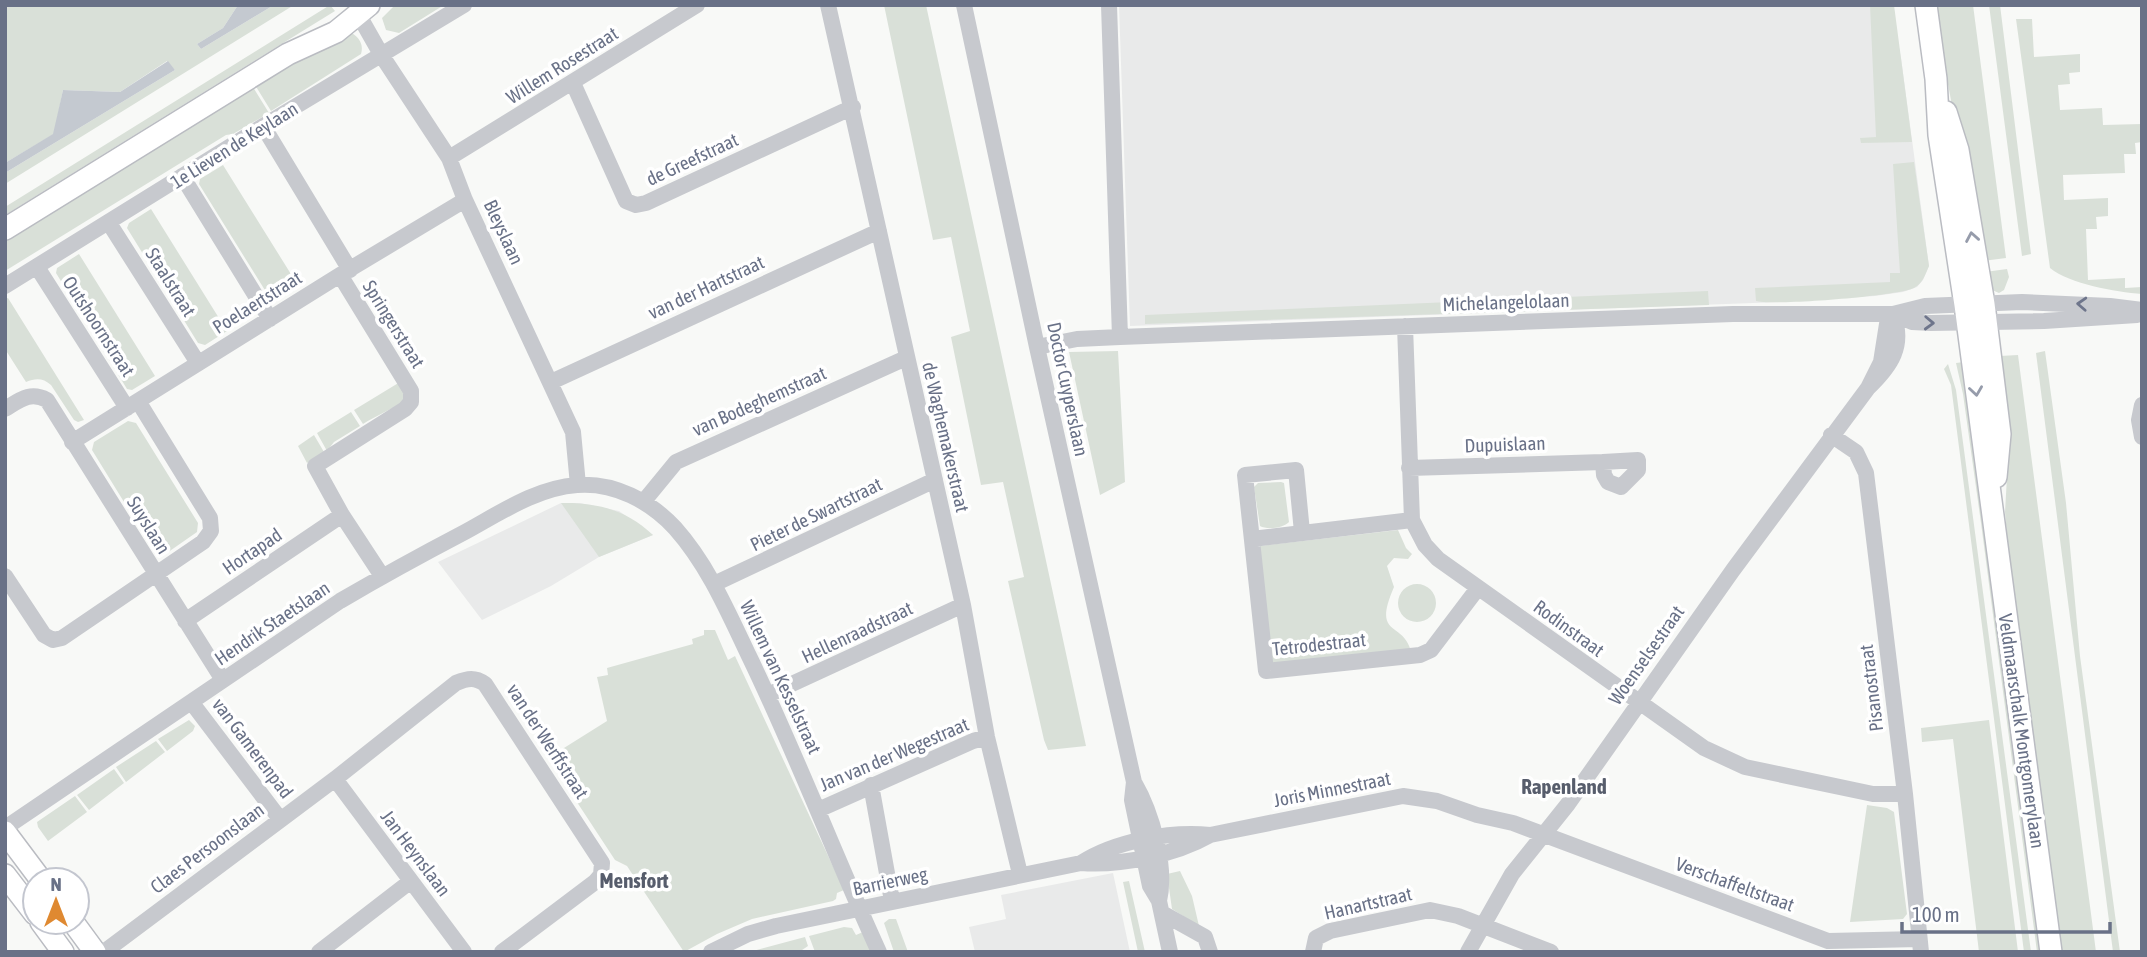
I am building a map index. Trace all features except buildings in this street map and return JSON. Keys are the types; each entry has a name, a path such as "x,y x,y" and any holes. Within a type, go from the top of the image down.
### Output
{"main road":[{"path":"5,229 288,54 330,21 363,9"},
{"name":"Veldmaarschalk Montgomerylaan","path":"1925,11 1936,79 1939,135 1976,313 1992,510 2051,952"},
{"path":"5,830 31,866"},
{"path":"5,875 21,896"},
{"path":"51,936 63,952"},
{"path":"83,936 95,952"}],"street":[{"name":"1e Lieven de Keylaan","path":"5,286 464,5"},
{"name":"Willem Rosestraat","path":"449,159 698,5"},
{"name":"Doctor Cuyperslaan","path":"964,5 1134,782 1146,807 1150,886 1160,907 1170,952"},
{"path":"1109,5 1120,337"},
{"name":"de Waghemakerstraat","path":"831,7 906,358 963,605 987,737 1020,874"},
{"name":"Bleyslaan","path":"363,9 382,56 449,159 551,382 573,432 578,485"},
{"name":"de Greefstraat","path":"573,83 626,201 636,205 646,203 853,107"},
{"path":"263,126 345,273"},
{"path":"182,177 270,319"},
{"name":"Poelaertstraat","path":"72,442 466,201"},
{"name":"Staalstraat","path":"109,223 198,363"},
{"name":"van der Hartstraat","path":"551,382 879,231"},
{"name":"Outshoornstraat","path":"5,576 44,635 53,640 62,638 203,542 211,531 210,519 37,267"},
{"name":"Springerstraat","path":"345,273 411,391 411,402 405,409 315,466 342,515 382,576"},
{"name":"Michelangelolaan","path":"1037,346 1077,339 1405,326 1733,314 1893,314 1925,306 1976,313 2054,303 2142,312"},
{"name":"Woenselsestraat","path":"1468,952 1512,874 1568,804 1638,702 1868,388 1881,362 1887,324 1893,314"},
{"name":"Rodinstraat","path":"1405,326 1412,520 1425,545 1438,559 1704,748 1745,767 1873,794 1905,794"},
{"name":"van Bodeghemstraat","path":"644,501 676,462 906,358"},
{"name":"Suyslaan","path":"5,409 27,396 38,395 47,400 223,680"},
{"path":"2142,405 2139,420 2142,437"},
{"name":"Pisanostraat","path":"1831,435 1856,453 1866,473 1905,794 1920,945"},
{"name":"Dupuislaan","path":"1409,468 1603,462"},
{"name":"Tetrodestraat","path":"1302,532 1296,470 1245,475 1266,671 1420,655 1431,650 1478,588"},
{"name":"Pieter de Swartstraat","path":"714,584 935,480"},
{"name":"Willem van Kesselstraat","path":"578,485 604,488 644,501 675,529 714,584 768,695 879,952"},
{"name":"Hendrik Staetslaan","path":"5,830 223,680 382,576 528,498 558,488 578,485"},
{"name":"Hortapad","path":"185,621 342,515"},
{"path":"1252,538 1412,520"},
{"name":"Hellenraadstraat","path":"768,695 963,605"},
{"name":"van der Werffstraat","path":"335,779 456,683 466,679 478,679 485,684 602,863 601,875 595,882 502,952"},
{"name":"van Gamerenpad","path":"192,703 280,819"},
{"name":"Jan van der Wegestraat","path":"818,810 987,737"},
{"name":"Claes Persoonslaan","path":"104,952 335,779"},
{"name":"Jan Heynslaan","path":"335,779 464,952"},
{"path":"871,785 892,901"},
{"name":"Joris Minnestraat","path":"1149,847 1187,832 1210,835 1403,796 1437,801 1513,823 1542,835"},
{"name":"Verschaffeltstraat","path":"1542,835 1826,947 1920,945"},
{"name":"Barrierweg","path":"711,952 757,932 892,901 1081,863 1097,852 1149,847"},
{"path":"319,952 411,881"},
{"path":"1160,907 1205,937 1210,952"},
{"name":"Hanartstraat","path":"1313,952 1316,938 1330,932 1430,910 1458,916 1484,926"},
{"path":"1484,926 1551,952"}],"shaded area":[{"path":"5,5 238,5 223,28 197,44 201,49 274,5 294,5 5,184 5,173 175,70 167,61 120,92 63,90 54,134 5,163"},
{"path":"238,5 274,5 201,49 197,44 223,28"},
{"path":"330,5 335,11 5,215 5,207"},
{"path":"395,5 444,5 399,33 386,30 382,18"},
{"path":"884,5 926,5 1086,746 1048,750 1044,740 1008,581 1024,577 1003,482 981,485 951,337 970,331 951,237 933,240"},
{"path":"1119,5 1891,5 1901,58 1929,266 1917,287 1875,296 1781,302 1130,326"},
{"path":"1870,5 1894,5 1912,142 1861,143 1860,138 1876,137"},
{"path":"1935,5 1973,5 2006,258 1983,261"},
{"path":"1989,5 2000,5 2031,254 2022,256"},
{"path":"2016,19 2032,19 2034,57 2080,54 2080,72 2069,73 2070,84 2058,85 2060,110 2102,108 2103,125 2142,124 2142,142 2135,143 2136,154 2124,154 2125,173 2063,175 2064,200 2108,198 2108,216 2096,217 2097,229 2086,229 2088,280 2125,278 2125,288 2142,287 2142,294 2081,283 2050,268"},
{"path":"350,32 360,41 361,54 271,111 255,85 335,36"},
{"path":"168,61 175,70 5,173 5,163 53,134 63,90 120,92"},
{"path":"253,87 269,113 233,134 226,135 5,271 5,240"},
{"path":"1914,162 1929,266 1917,286 1904,291 1862,297 1756,301 1755,288 1890,282 1890,273 1900,273 1893,164"},
{"path":"223,165 299,287 276,301 271,300 199,184 200,179"},
{"path":"151,209 227,331 205,345 198,343 127,228 129,223"},
{"path":"79,254 155,376 132,390 127,389 56,273 57,268"},
{"path":"2007,269 2009,277 2004,290 1999,293 1992,290 1985,272"},
{"path":"1708,291 1709,305 1145,324 1145,315"},
{"path":"8,298 84,420 74,420 51,385 45,381 39,379 26,382 5,349 5,299"},
{"path":"1118,351 1125,482 1100,495 1069,352"},
{"path":"2045,351 2066,503 2080,656 2120,952 2113,952 2036,353"},
{"path":"2018,355 2096,952 2060,952 2038,772 2011,587 2005,512 2010,424 2000,356"},
{"path":"1964,362 2044,952 2037,952 1981,523 1963,394 1956,363"},
{"path":"1948,364 1956,390 2031,952 2024,952 1951,385 1944,369"},
{"path":"400,382 405,390 404,401 363,424 354,410"},
{"path":"351,412 360,426 334,442 327,451 317,433"},
{"path":"128,421 136,423 198,523 197,532 164,555 156,554 92,450 94,442"},
{"path":"314,435 324,452 307,463 298,446"},
{"path":"1258,483 1284,483 1289,522 1275,528 1260,526 1254,487"},
{"path":"561,503 580,503 619,511 653,535 599,557 551,586 482,620 438,562"},
{"path":"561,503 610,509 633,519 653,535 599,557"},
{"path":"1398,530 1406,548 1412,554 1408,559 1394,558 1387,566 1394,587 1386,614 1387,621 1407,641 1411,651 1272,665 1260,546"},
{"path":"1417,584 1430,590 1436,603 1430,616 1417,622 1404,616 1398,603 1404,590"},
{"path":"704,630 715,630 728,660 735,656 844,890 837,893 833,901 752,919 684,952 627,866 615,860 548,758 607,721 597,677 608,675 607,668 693,644 692,639 704,635"},
{"path":"189,720 195,726 193,731 167,751 158,739"},
{"path":"1989,720 2018,952 1979,952 1953,739 1922,742 1921,728"},
{"path":"156,741 165,752 126,782 116,767"},
{"path":"114,769 124,783 89,810 77,795"},
{"path":"75,796 87,812 48,841 37,822"},
{"path":"1867,805 1887,808 1894,812 1907,914 1903,919 1850,922"},
{"path":"1180,871 1192,896 1199,926 1172,909 1167,874"},
{"path":"1113,873 1130,952 975,952 969,927 1006,919 1001,895"},
{"path":"1129,881 1145,952 1138,952 1123,882"},
{"path":"889,919 896,919 908,952 894,952 884,923"},
{"path":"844,927 852,928 856,935 863,932 872,952 815,952 809,936"},
{"path":"805,937 808,946 799,952 749,952"}],"district":[{"name":"Rapenland","path":"1564,787"},
{"name":"Mensfort","path":"634,881"}]}
